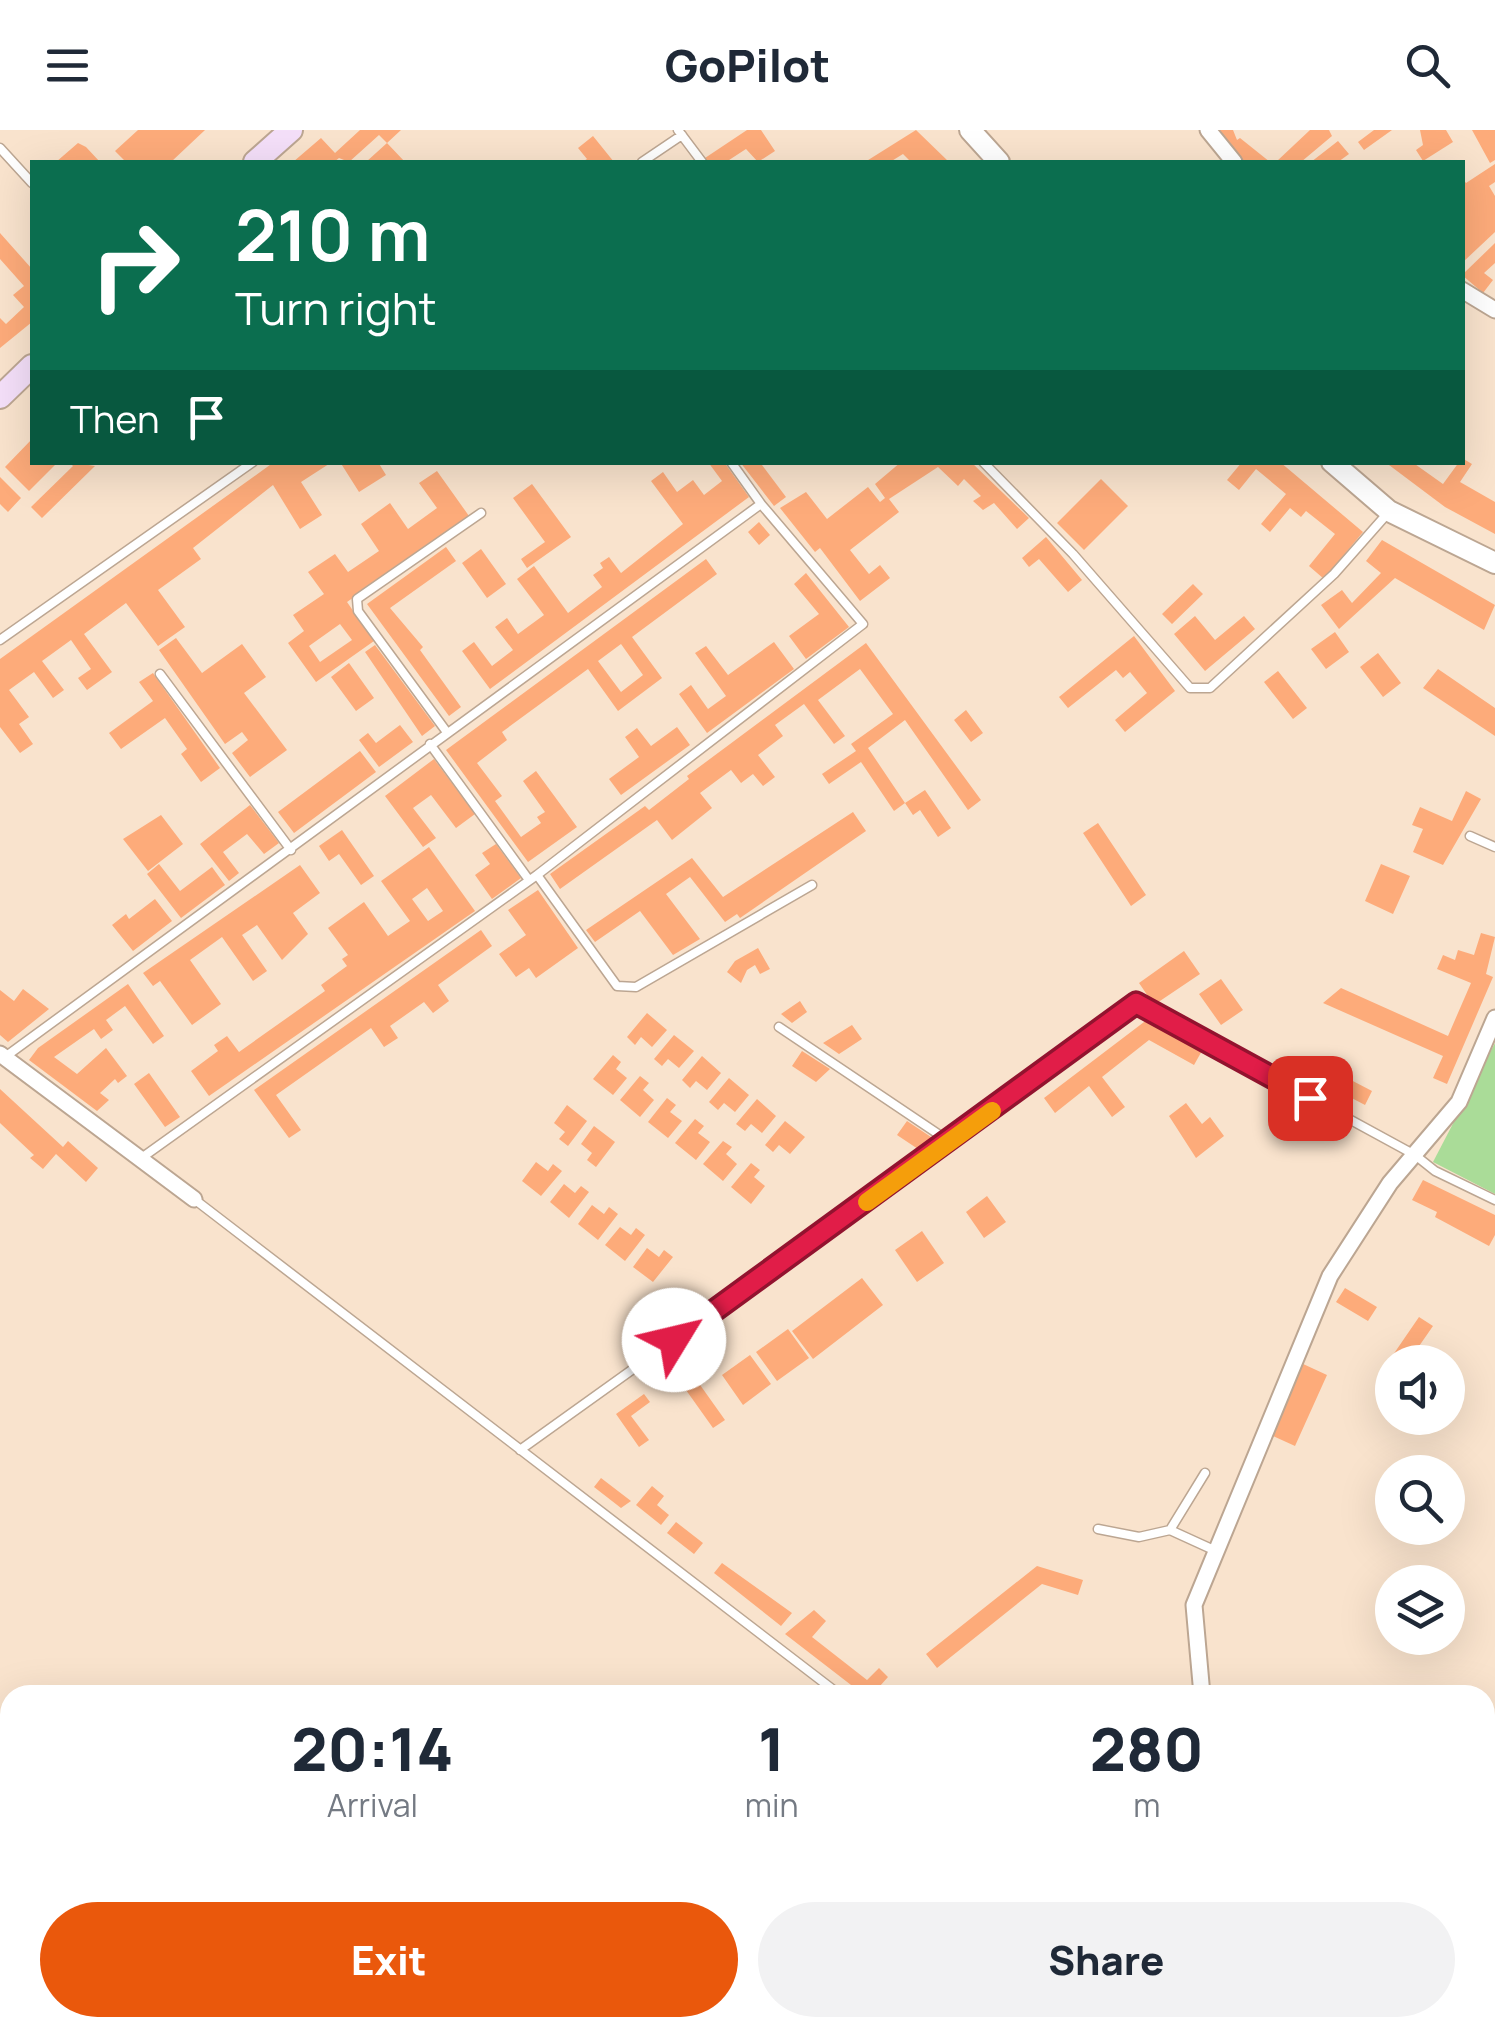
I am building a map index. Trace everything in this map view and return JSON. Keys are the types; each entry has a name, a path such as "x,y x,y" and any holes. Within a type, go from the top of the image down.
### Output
{"main road":[{"path":"257,160 291,130"},
{"path":"0,397 30,368"}],"street":[{"path":"970,130 997,160"},
{"path":"1208,130 1232,160"},
{"path":"1465,292 1495,310"},
{"path":"1335,465 1389,511 1495,564"},
{"path":"1201,1685 1194,1605 1330,1276 1415,1154 1459,1102 1491,1039 1495,1018"},
{"path":"2,1055 194,1199"}],"lane":[{"path":"645,160 680,132 701,160"},
{"path":"0,148 30,181"},
{"path":"0,640 249,465"},
{"path":"140,1158 533,878 863,624 761,504 733,465"},
{"path":"986,465 1073,554 1190,688 1210,688 1334,574 1389,511"},
{"path":"2,1055 291,850 446,731 761,504"},
{"path":"446,731 358,610 357,599 481,512"},
{"path":"160,674 291,850"},
{"path":"430,744 617,986 636,987 812,885"},
{"path":"1470,836 1495,847"},
{"path":"520,1450 950,1142 1136,1003 1415,1154 1435,1171 1495,1200"},
{"path":"779,1027 950,1142"},
{"path":"194,1199 827,1685"},
{"path":"1170,1530 1205,1473"},
{"path":"1098,1529 1140,1537 1170,1530 1216,1551"}],"green space":[{"path":"1495,1043 1495,1194 1433,1162"}],"building":[{"path":"138,130 205,130 173,160 124,160 115,151"},
{"path":"360,130 401,130 387,143 379,135 351,160 295,160 321,138 335,153"},
{"path":"747,130 761,130 775,151 761,160 746,149 729,160 705,158"},
{"path":"916,130 947,160 909,160 903,154 893,160 868,160"},
{"path":"1219,130 1233,130 1237,140 1240,138 1268,160 1239,160 1227,150"},
{"path":"1310,130 1329,130 1332,136 1303,160 1278,160"},
{"path":"1374,130 1392,130 1364,150 1358,142"},
{"path":"1420,130 1446,130 1453,142 1425,160 1416,150 1423,145"},
{"path":"1472,130 1495,130 1495,160 1490,163"},
{"path":"593,136 612,160 585,160 578,148"},
{"path":"1338,141 1349,154 1341,160 1314,160"},
{"path":"78,143 98,160 58,160"},
{"path":"387,143 403,160 368,160"},
{"path":"1495,164 1495,182 1489,186 1495,196 1495,232 1465,260 1465,182"},
{"path":"0,233 30,267 30,324 0,348 0,318 6,324 24,307 13,295 24,286 0,259"},
{"path":"1495,243 1495,263 1484,273 1493,280 1483,293 1465,278 1465,272"},
{"path":"30,441 30,465 55,465 29,491 5,467"},
{"path":"1465,460 1472,464 1460,482 1495,502 1495,534 1445,507 1389,465 1416,465 1443,484 1457,465 1465,465"},
{"path":"270,465 327,465 301,482 322,515 300,529 273,485 193,548 201,559 158,590 185,627 158,646 126,603 84,634 112,672 87,690 78,678 91,669 71,640 42,661 64,690 53,698 34,672 9,690 29,717 19,724 33,744 20,753 0,727 0,659"},
{"path":"342,465 380,465 386,475 359,492"},
{"path":"710,465 726,465 749,497 490,689 462,651 474,642 492,666 513,650 495,627 507,618 518,634 544,615 517,579 534,566 568,613 602,587 593,575 603,568 600,563 609,557 621,573 683,524 651,481 663,472 677,492 693,480 704,495 722,481"},
{"path":"742,465 762,465 786,497 774,506"},
{"path":"897,465 974,465 1029,518 1017,529 994,503 983,510 973,501 981,496 964,479 958,486 938,467 889,499 899,512 850,550 869,574 880,565 890,578 860,601 820,548 815,552 780,508 806,492 827,519 868,487 880,502 885,498 875,484"},
{"path":"1240,465 1284,465 1363,532 1324,579 1309,566 1335,534 1306,511 1301,517 1290,508 1270,532 1261,524 1286,494 1256,469 1239,490 1227,480"},
{"path":"73,466 95,466 42,518 31,507"},
{"path":"437,471 469,516 347,602 374,641 316,682 288,643 304,631 293,615 324,594 308,572 335,554 348,572 379,551 361,524 390,503 408,529 437,508 419,483","holes":["340,624 352,640 320,662 309,646"]},
{"path":"0,477 21,498 8,512 0,504"},
{"path":"1101,479 1128,506 1084,550 1057,523"},
{"path":"532,484 571,537 527,568 521,559 545,542 513,498"},
{"path":"759,522 770,535 759,545 748,532"},
{"path":"1046,537 1082,580 1068,592 1039,559 1029,567 1022,558"},
{"path":"1382,540 1495,605 1484,630 1395,578 1339,629 1321,605 1342,590 1352,603 1381,573 1366,561"},
{"path":"446,547 456,561 390,608 423,647 420,650 461,707 449,716 367,604"},
{"path":"481,549 506,584 487,598 462,563"},
{"path":"706,559 717,574 632,637 662,678 618,711 588,669 502,732 507,740 477,763 502,796 495,801 521,837 541,823 537,817 545,812 523,781 536,771 577,827 528,862 446,750","holes":["621,644 643,675 621,692 598,661"]},
{"path":"806,573 849,627 806,659 789,636 819,614 794,584"},
{"path":"1193,584 1203,594 1172,624 1162,614"},
{"path":"1195,616 1215,640 1244,616 1255,629 1205,671 1174,634"},
{"path":"1335,632 1349,652 1326,669 1311,649"},
{"path":"1134,636 1175,691 1125,732 1115,720 1147,693 1130,672 1123,678 1116,670 1068,708 1059,697"},
{"path":"176,638 202,673 242,644 266,677 244,693 287,750 250,777 232,753 248,740 242,732 225,744 159,650"},
{"path":"774,642 794,669 707,733 679,694 691,685 708,709 726,696 695,653 706,646 728,675"},
{"path":"866,643 981,800 968,810 905,720 868,748 905,803 894,811 861,762 829,784 822,774 856,751 851,744 893,714 860,669 818,700 845,736 834,744 804,704 775,725 783,736 758,755 775,777 763,786 753,774 741,783 731,770 700,793 712,808 672,840 657,820 560,889 550,874 645,806 649,810 689,779 687,776"},
{"path":"375,645 435,726 422,736 365,652"},
{"path":"1378,653 1401,683 1383,697 1360,667"},
{"path":"349,663 374,698 356,711 331,677"},
{"path":"1438,669 1495,708 1495,736 1423,688"},
{"path":"1278,671 1307,708 1293,719 1264,682"},
{"path":"153,673 220,768 201,782 181,754 187,749 165,718 121,749 109,733 153,701 139,682"},
{"path":"966,710 983,733 971,742 954,720"},
{"path":"400,725 413,742 379,767 359,740 368,733 376,743"},
{"path":"677,727 690,745 621,795 609,779 639,757 625,737 637,728 651,746"},
{"path":"360,751 376,772 294,833 278,812"},
{"path":"434,759 475,814 456,828 431,795 413,808 436,838 423,847 385,796"},
{"path":"925,790 951,828 938,837 920,810 913,815 905,803"},
{"path":"1466,791 1481,799 1443,865 1413,852 1423,829 1412,825 1420,807 1452,821"},
{"path":"250,805 279,843 264,854 247,834 223,852 239,873 229,881 200,844"},
{"path":"853,812 866,831 740,918 737,914 725,922 690,877 666,894 700,939 673,955 640,911 595,942 586,930 692,858 723,897"},
{"path":"161,815 183,844 148,871 123,839"},
{"path":"1098,823 1146,895 1131,906 1083,833"},
{"path":"342,830 374,876 361,885 339,854 329,861 319,846"},
{"path":"496,844 521,878 492,899 475,875 490,864 482,853"},
{"path":"429,847 475,911 209,1096 191,1071 218,1051 214,1045 227,1036 239,1052 325,991 321,985 347,966 342,959 348,955 328,928 364,902 388,936 410,921 381,881","holes":["427,888 443,911 428,921 412,899"]},
{"path":"159,864 180,891 212,867 225,885 181,918 147,874"},
{"path":"1381,864 1410,876 1393,914 1365,901"},
{"path":"300,865 320,893 293,913 308,934 282,960 257,925 242,935 267,971 253,981 222,937 190,960 221,1004 192,1025 160,981 153,986 143,973"},
{"path":"538,890 578,948 536,978 529,968 516,977 499,954 526,935 508,910"},
{"path":"155,899 172,921 133,951 112,925 126,914 129,919"},
{"path":"481,930 492,946 438,985 449,1001 433,1013 424,1002 390,1026 398,1038 384,1047 371,1028 276,1095 301,1130 289,1138 254,1090"},
{"path":"1481,933 1495,937 1486,974 1493,977 1447,1084 1433,1078 1443,1056 1323,1003 1341,988 1448,1036 1471,983 1437,969 1443,955 1455,960 1458,950 1474,955"},
{"path":"758,948 770,969 760,974 755,965 747,970 741,983 727,972 735,961"},
{"path":"1184,951 1200,974 1154,1005 1139,983"},
{"path":"1221,979 1243,1010 1221,1025 1199,994"},
{"path":"128,984 164,1036 153,1044 125,1006 106,1020 113,1030 101,1039 94,1029 54,1057 77,1074 106,1048 127,1076 118,1083 115,1079 100,1093 109,1100 97,1111 29,1060 38,1048"},
{"path":"23,989 49,1009 8,1042 0,1035 0,990 14,1001"},
{"path":"800,1001 807,1012 792,1023 781,1014"},
{"path":"647,1013 667,1030 652,1047 641,1037 635,1045 627,1037"},
{"path":"1148,1019 1203,1049 1194,1065 1149,1040 1102,1077 1125,1107 1112,1117 1089,1086 1055,1113 1044,1098"},
{"path":"852,1025 862,1039 839,1054 823,1043"},
{"path":"674,1035 694,1051 679,1068 668,1059 662,1066 654,1059"},
{"path":"802,1051 830,1069 816,1082 792,1066"},
{"path":"613,1055 621,1062 616,1069 627,1078 613,1095 593,1079"},
{"path":"702,1056 721,1073 707,1090 696,1081 690,1088 682,1080"},
{"path":"149,1073 180,1117 165,1127 134,1084"},
{"path":"640,1076 649,1083 643,1090 654,1100 640,1117 620,1100"},
{"path":"729,1078 749,1095 735,1112 724,1103 718,1110 709,1102"},
{"path":"1349,1079 1372,1091 1365,1105 1342,1093"},
{"path":"0,1089 63,1147 68,1141 98,1168 86,1182 56,1154 43,1169 30,1158 34,1155 0,1123"},
{"path":"667,1098 676,1105 670,1112 682,1121 668,1138 648,1122"},
{"path":"757,1099 776,1116 762,1133 751,1124 745,1131 736,1124"},
{"path":"1186,1103 1202,1124 1210,1117 1224,1136 1196,1158 1169,1116"},
{"path":"567,1105 587,1121 568,1146 559,1139 565,1132 554,1123"},
{"path":"695,1119 704,1126 698,1133 710,1142 696,1160 675,1143"},
{"path":"785,1121 805,1137 790,1154 779,1145 773,1152 765,1145"},
{"path":"907,1121 934,1139 918,1149 897,1135"},
{"path":"594,1126 615,1142 596,1167 587,1160 592,1153 581,1144"},
{"path":"723,1141 732,1147 726,1154 737,1164 723,1181 703,1164"},
{"path":"536,1162 548,1171 553,1164 562,1171 541,1196 522,1181"},
{"path":"751,1163 760,1170 754,1177 765,1186 751,1204 731,1187"},
{"path":"1423,1180 1495,1215 1495,1235 1489,1246 1412,1200"},
{"path":"564,1184 575,1193 581,1186 589,1192 569,1218 550,1202"},
{"path":"987,1196 1006,1222 984,1238 966,1212"},
{"path":"592,1205 604,1214 609,1207 618,1214 598,1240 578,1224"},
{"path":"620,1227 631,1235 636,1228 645,1235 625,1261 605,1245"},
{"path":"922,1231 944,1263 917,1282 895,1250"},
{"path":"647,1248 659,1257 664,1250 673,1257 653,1282 633,1267"},
{"path":"862,1278 883,1305 813,1359 792,1331"},
{"path":"1345,1288 1377,1307 1368,1321 1336,1302"},
{"path":"1419,1317 1433,1326 1420,1345 1400,1345"},
{"path":"788,1329 809,1358 777,1381 756,1352"},
{"path":"750,1355 771,1384 743,1405 722,1375"},
{"path":"1301,1363 1327,1375 1295,1446 1273,1436"},
{"path":"693,1375 725,1420 713,1428 681,1383"},
{"path":"644,1394 650,1402 631,1416 649,1440 639,1447 616,1414"},
{"path":"601,1478 631,1501 621,1508 594,1487"},
{"path":"652,1486 664,1496 657,1505 669,1515 661,1525 636,1505"},
{"path":"676,1522 703,1543 694,1554 667,1533"},
{"path":"722,1563 792,1613 781,1626 714,1573"},
{"path":"1037,1566 1083,1580 1078,1595 1042,1584 937,1668 926,1654"},
{"path":"814,1610 826,1621 812,1637 867,1680 879,1668 888,1677 881,1685 851,1685 785,1634"}],"slow traffic":[{"path":"867,1202 992,1111"}],"route":[{"path":"674,1340 1136,1003 1310,1098"}]}
